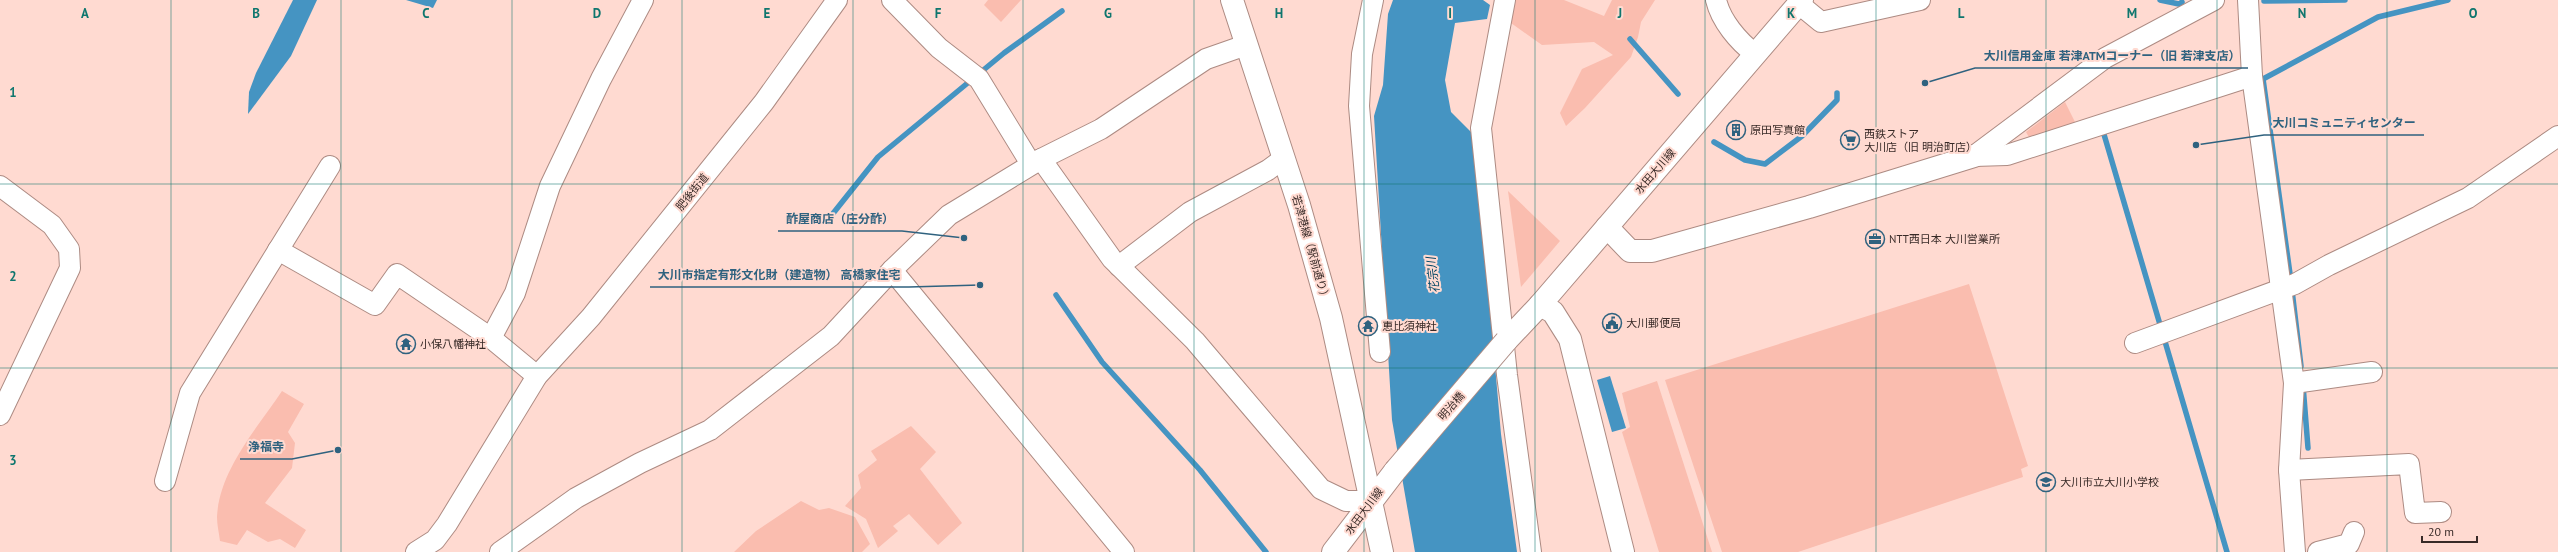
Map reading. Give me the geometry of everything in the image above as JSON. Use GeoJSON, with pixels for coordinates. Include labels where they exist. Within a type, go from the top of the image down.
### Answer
{"type":"FeatureCollection","features":[{"type":"Feature","properties":{"kind":"main road","name":"若津港線（駅前通り）"},"geometry":{"type":"LineString","coordinates":[[1232,0],[1283,159],[1331,318],[1382,552]]}},
{"type":"Feature","properties":{"kind":"main road","name":"水田大川線"},"geometry":{"type":"LineString","coordinates":[[1506,341],[1540,305],[1800,2]]}},
{"type":"Feature","properties":{"kind":"main road"},"geometry":{"type":"LineString","coordinates":[[1607,227],[1630,251],[1652,251],[1809,207],[1974,156]]}},
{"type":"Feature","properties":{"kind":"main road"},"geometry":{"type":"LineString","coordinates":[[1540,305],[1553,312],[1570,339],[1623,552]]}},
{"type":"Feature","properties":{"kind":"main road","name":"明治橋"},"geometry":{"type":"LineString","coordinates":[[1395,471],[1506,341]]}},
{"type":"Feature","properties":{"kind":"main road","name":"水田大川線"},"geometry":{"type":"LineString","coordinates":[[1333,552],[1395,471]]}},
{"type":"Feature","properties":{"kind":"street"},"geometry":{"type":"LineString","coordinates":[[491,338],[515,293],[550,186],[601,79],[643,0]]}},
{"type":"Feature","properties":{"kind":"street","name":"肥後街道"},"geometry":{"type":"LineString","coordinates":[[440,546],[537,376],[591,317],[764,102],[838,0]]}},
{"type":"Feature","properties":{"kind":"street"},"geometry":{"type":"LineString","coordinates":[[892,0],[939,48],[976,77],[1036,162],[1119,266],[1195,341],[1321,488],[1346,501],[1372,501]]}},
{"type":"Feature","properties":{"kind":"street"},"geometry":{"type":"LineString","coordinates":[[1373,0],[1362,54],[1359,106],[1380,352]]}},
{"type":"Feature","properties":{"kind":"street"},"geometry":{"type":"LineString","coordinates":[[1505,0],[1481,128],[1506,374],[1532,552]]}},
{"type":"Feature","properties":{"kind":"street"},"geometry":{"type":"LineString","coordinates":[[1716,0],[1719,14],[1747,48],[1755,54]]}},
{"type":"Feature","properties":{"kind":"street"},"geometry":{"type":"LineString","coordinates":[[1800,2],[1821,22],[1920,0]]}},
{"type":"Feature","properties":{"kind":"street"},"geometry":{"type":"LineString","coordinates":[[1974,156],[2106,58],[2214,0]]}},
{"type":"Feature","properties":{"kind":"street"},"geometry":{"type":"LineString","coordinates":[[2248,0],[2252,76],[2289,286],[2302,383],[2288,470],[2295,552]]}},
{"type":"Feature","properties":{"kind":"street"},"geometry":{"type":"LineString","coordinates":[[500,552],[576,498],[640,464],[710,430],[831,336],[892,270],[949,215],[1036,162],[1101,129],[1206,58],[1246,45]]}},
{"type":"Feature","properties":{"kind":"street"},"geometry":{"type":"LineString","coordinates":[[1974,156],[2007,155],[2252,76]]}},
{"type":"Feature","properties":{"kind":"street"},"geometry":{"type":"LineString","coordinates":[[2136,343],[2289,286],[2468,198],[2558,136]]}},
{"type":"Feature","properties":{"kind":"street"},"geometry":{"type":"LineString","coordinates":[[1119,266],[1190,212],[1268,170],[1283,159]]}},
{"type":"Feature","properties":{"kind":"street"},"geometry":{"type":"LineString","coordinates":[[165,481],[190,393],[330,166]]}},
{"type":"Feature","properties":{"kind":"street"},"geometry":{"type":"LineString","coordinates":[[0,186],[52,225],[69,248],[70,268],[0,415]]}},
{"type":"Feature","properties":{"kind":"street"},"geometry":{"type":"LineString","coordinates":[[278,250],[375,305],[397,274],[491,338],[537,376]]}},
{"type":"Feature","properties":{"kind":"street"},"geometry":{"type":"LineString","coordinates":[[892,270],[1124,552]]}},
{"type":"Feature","properties":{"kind":"street"},"geometry":{"type":"LineString","coordinates":[[2302,383],[2372,372]]}},
{"type":"Feature","properties":{"kind":"street"},"geometry":{"type":"LineString","coordinates":[[2288,470],[2409,464],[2415,513],[2441,512]]}},
{"type":"Feature","properties":{"kind":"street"},"geometry":{"type":"LineString","coordinates":[[2318,552],[2349,544],[2354,532]]}},
{"type":"Feature","properties":{"kind":"street"},"geometry":{"type":"LineString","coordinates":[[416,552],[440,546]]}},
{"type":"Feature","properties":{"kind":"shaded area"},"geometry":{"type":"Polygon","coordinates":[[[988,0],[1021,0],[1001,22],[984,5],[988,0]]]}},
{"type":"Feature","properties":{"kind":"shaded area"},"geometry":{"type":"Polygon","coordinates":[[[1516,0],[1564,0],[1604,16],[1612,0],[1655,0],[1641,22],[1638,37],[1631,57],[1585,108],[1566,126],[1560,113],[1582,69],[1613,55],[1594,42],[1542,45],[1511,23],[1516,0]]]}},
{"type":"Feature","properties":{"kind":"shaded area"},"geometry":{"type":"Polygon","coordinates":[[[2065,102],[2076,124],[2030,139],[2026,132],[2065,102]]]}},
{"type":"Feature","properties":{"kind":"shaded area"},"geometry":{"type":"Polygon","coordinates":[[[1508,191],[1560,241],[1521,287],[1508,191]]]}},
{"type":"Feature","properties":{"kind":"shaded area"},"geometry":{"type":"Polygon","coordinates":[[[1969,284],[2028,466],[2021,469],[2023,477],[1798,552],[1722,552],[1665,380],[1969,284]]]}},
{"type":"Feature","properties":{"kind":"shaded area"},"geometry":{"type":"Polygon","coordinates":[[[1657,381],[1712,552],[1659,552],[1622,432],[1630,427],[1622,393],[1657,381]]]}},
{"type":"Feature","properties":{"kind":"shaded area"},"geometry":{"type":"Polygon","coordinates":[[[282,391],[304,404],[288,432],[295,443],[292,468],[265,503],[306,530],[295,548],[280,539],[268,542],[247,530],[237,545],[220,541],[217,517],[219,500],[232,466],[251,434],[282,391]]]}},
{"type":"Feature","properties":{"kind":"shaded area"},"geometry":{"type":"Polygon","coordinates":[[[911,426],[936,452],[920,469],[962,523],[938,545],[909,514],[893,526],[898,531],[878,548],[866,519],[845,506],[861,488],[858,475],[877,460],[871,451],[911,426]]]}},
{"type":"Feature","properties":{"kind":"shaded area"},"geometry":{"type":"Polygon","coordinates":[[[801,501],[819,510],[829,508],[855,517],[870,544],[862,552],[734,552],[756,531],[801,501]]]}},
{"type":"Feature","properties":{"kind":"water"},"geometry":{"type":"Polygon","coordinates":[[[293,0],[317,0],[291,56],[248,114],[249,92],[256,73],[293,0]]]}},
{"type":"Feature","properties":{"kind":"water"},"geometry":{"type":"Polygon","coordinates":[[[406,0],[437,0],[433,8],[406,0]]]}},
{"type":"Feature","properties":{"kind":"water","name":"花宗川"},"geometry":{"type":"Polygon","coordinates":[[[1393,0],[1483,0],[1490,5],[1487,19],[1455,23],[1445,80],[1451,112],[1475,136],[1501,434],[1517,552],[1415,552],[1392,420],[1374,116],[1383,85],[1388,14],[1393,0]]]}},
{"type":"Feature","properties":{"kind":"water"},"geometry":{"type":"Polygon","coordinates":[[[1610,376],[1626,428],[1612,432],[1597,380],[1610,376]]]}},
{"type":"Feature","properties":{"kind":"waterway"},"geometry":{"type":"LineString","coordinates":[[2160,0],[2179,4],[2182,2]]}},
{"type":"Feature","properties":{"kind":"waterway"},"geometry":{"type":"LineString","coordinates":[[2264,1],[2345,0]]}},
{"type":"Feature","properties":{"kind":"waterway"},"geometry":{"type":"LineString","coordinates":[[2291,281],[2263,79],[2378,17],[2448,0]]}},
{"type":"Feature","properties":{"kind":"waterway"},"geometry":{"type":"LineString","coordinates":[[831,216],[878,157],[1004,53],[1062,11]]}},
{"type":"Feature","properties":{"kind":"waterway"},"geometry":{"type":"LineString","coordinates":[[1630,39],[1678,94]]}},
{"type":"Feature","properties":{"kind":"waterway"},"geometry":{"type":"LineString","coordinates":[[1714,142],[1745,160],[1765,164],[1802,136],[1837,100],[1837,93]]}},
{"type":"Feature","properties":{"kind":"waterway"},"geometry":{"type":"LineString","coordinates":[[2103,131],[2227,552]]}},
{"type":"Feature","properties":{"kind":"waterway"},"geometry":{"type":"LineString","coordinates":[[2292,290],[2301,366]]}},
{"type":"Feature","properties":{"kind":"waterway"},"geometry":{"type":"LineString","coordinates":[[1056,295],[1102,362],[1200,470],[1266,552]]}},
{"type":"Feature","properties":{"kind":"waterway"},"geometry":{"type":"LineString","coordinates":[[2303,385],[2308,448]]}},
{"type":"Feature","properties":{"kind":"place","name":"大川信用金庫 若津ATMコーナー（旧 若津支店）"},"geometry":{"type":"Point","coordinates":[1925,83]}},
{"type":"Feature","properties":{"kind":"place","name":"原田写真館"},"geometry":{"type":"Point","coordinates":[1736,130]}},
{"type":"Feature","properties":{"kind":"place","name":"西鉄ストア 大川店（旧 明治町店）"},"geometry":{"type":"Point","coordinates":[1850,140]}},
{"type":"Feature","properties":{"kind":"place","name":"大川コミュニティセンター"},"geometry":{"type":"Point","coordinates":[2196,145]}},
{"type":"Feature","properties":{"kind":"place","name":"酢屋商店（庄分酢）"},"geometry":{"type":"Point","coordinates":[964,238]}},
{"type":"Feature","properties":{"kind":"place","name":"NTT西日本 大川営業所"},"geometry":{"type":"Point","coordinates":[1875,239]}},
{"type":"Feature","properties":{"kind":"place","name":"大川市指定有形文化財（建造物） 高橋家住宅"},"geometry":{"type":"Point","coordinates":[980,285]}},
{"type":"Feature","properties":{"kind":"place","name":"大川郵便局"},"geometry":{"type":"Point","coordinates":[1612,323]}},
{"type":"Feature","properties":{"kind":"place","name":"恵比須神社"},"geometry":{"type":"Point","coordinates":[1368,326]}},
{"type":"Feature","properties":{"kind":"place","name":"小保八幡神社"},"geometry":{"type":"Point","coordinates":[406,344]}},
{"type":"Feature","properties":{"kind":"place","name":"浄福寺"},"geometry":{"type":"Point","coordinates":[338,450]}},
{"type":"Feature","properties":{"kind":"place","name":"大川市立大川小学校"},"geometry":{"type":"Point","coordinates":[2046,482]}}]}
